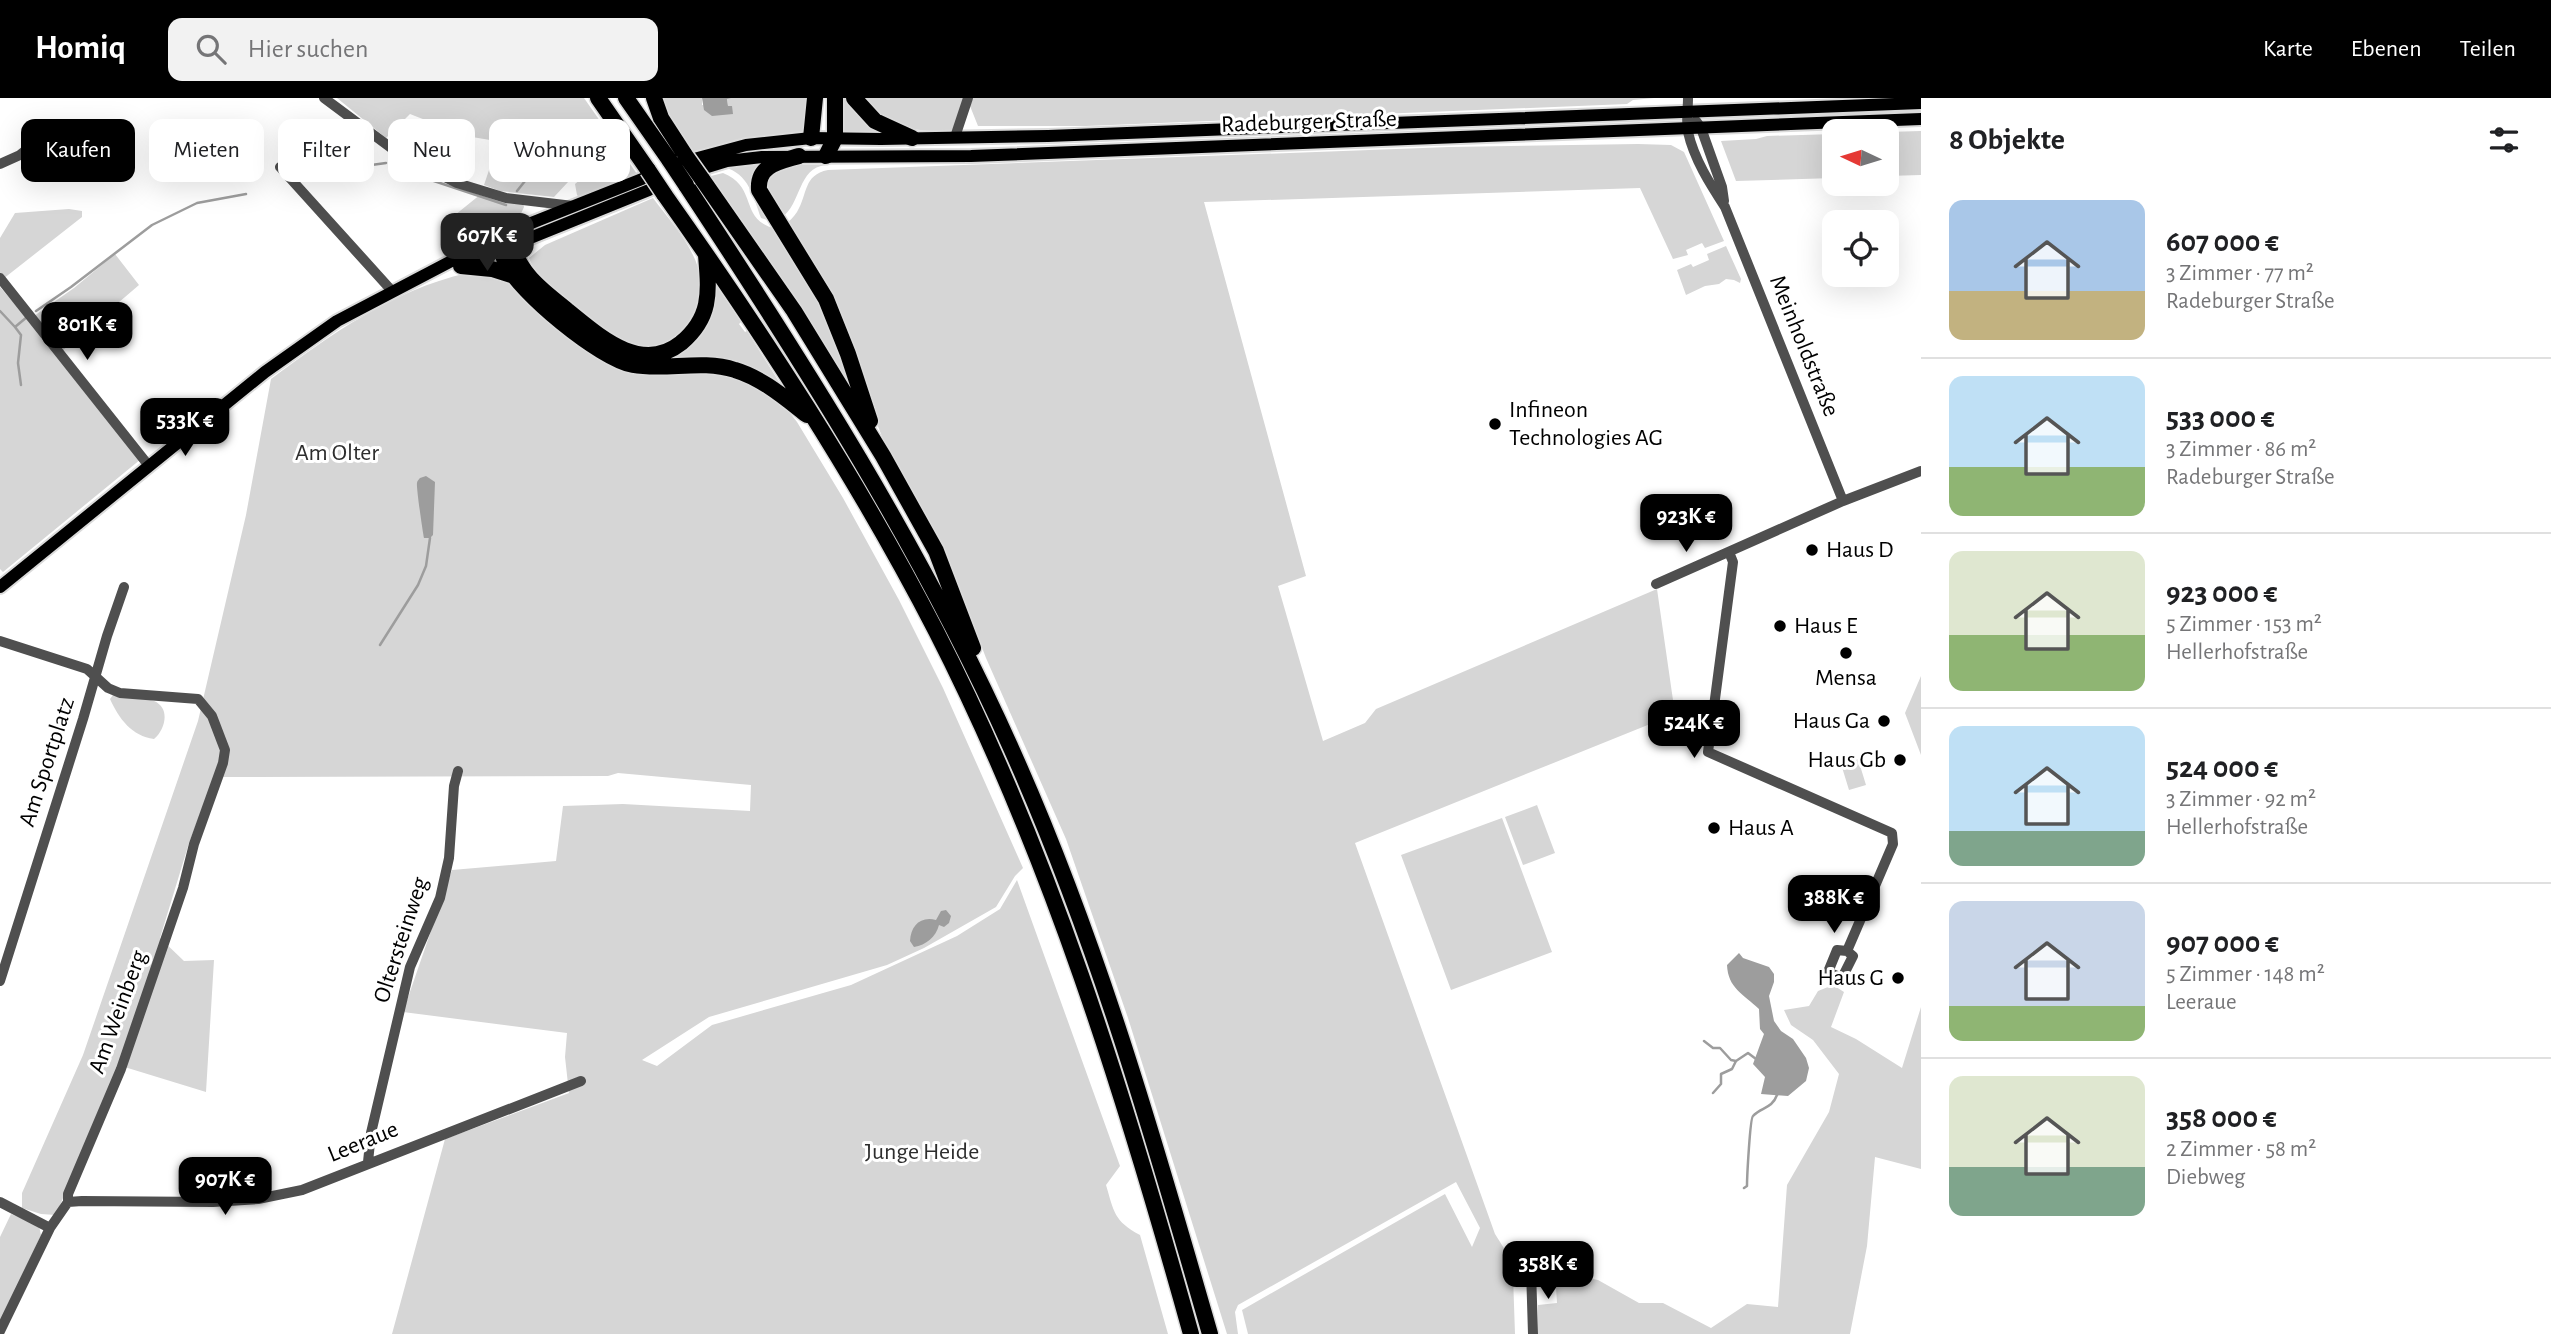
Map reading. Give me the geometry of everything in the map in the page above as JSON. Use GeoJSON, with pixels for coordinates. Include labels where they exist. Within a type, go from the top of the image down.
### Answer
{"type":"FeatureCollection","features":[{"type":"Feature","properties":{"kind":"highway"},"geometry":{"type":"LineString","coordinates":[[598,98],[651,183],[706,253],[816,421],[860,492],[930,620],[1017,805],[1058,911],[1101,1031],[1191,1334]]}},
{"type":"Feature","properties":{"kind":"highway"},"geometry":{"type":"LineString","coordinates":[[626,98],[690,165]]}},
{"type":"Feature","properties":{"kind":"highway"},"geometry":{"type":"LineString","coordinates":[[654,98],[661,118],[690,165],[794,311],[921,523],[944,570],[977,657],[980,681]]}},
{"type":"Feature","properties":{"kind":"highway"},"geometry":{"type":"LineString","coordinates":[[811,138],[815,98]]}},
{"type":"Feature","properties":{"kind":"highway"},"geometry":{"type":"LineString","coordinates":[[826,156],[835,138],[835,98]]}},
{"type":"Feature","properties":{"kind":"highway"},"geometry":{"type":"LineString","coordinates":[[854,98],[875,121],[912,138]]}},
{"type":"Feature","properties":{"kind":"highway"},"geometry":{"type":"LineString","coordinates":[[799,156],[768,166],[759,177],[761,197],[826,299],[883,456]]}},
{"type":"Feature","properties":{"kind":"highway"},"geometry":{"type":"LineString","coordinates":[[690,165],[686,185],[794,349],[918,559],[980,681],[1041,818],[1098,969],[1156,1146],[1210,1334]]}},
{"type":"Feature","properties":{"kind":"highway"},"geometry":{"type":"LineString","coordinates":[[505,244],[528,276],[596,334],[623,351],[646,354],[676,346],[694,332],[704,314],[709,291],[706,253]]}},
{"type":"Feature","properties":{"kind":"highway"},"geometry":{"type":"LineString","coordinates":[[505,244],[506,262],[514,276],[540,302],[606,355],[619,361],[646,366],[714,365],[736,370],[773,389],[816,421]]}},
{"type":"Feature","properties":{"kind":"highway"},"geometry":{"type":"LineString","coordinates":[[461,266],[492,269],[514,276]]}},
{"type":"Feature","properties":{"kind":"main road","name":"Radeburger Straße"},"geometry":{"type":"LineString","coordinates":[[690,165],[746,145],[811,138],[955,138],[1688,105],[1921,103]]}},
{"type":"Feature","properties":{"kind":"main road","name":"Radeburger Straße"},"geometry":{"type":"LineString","coordinates":[[690,165],[799,156],[971,156],[1921,119]]}},
{"type":"Feature","properties":{"kind":"main road"},"geometry":{"type":"LineString","coordinates":[[431,274],[461,266],[574,206],[651,183]]}},
{"type":"Feature","properties":{"kind":"main road"},"geometry":{"type":"LineString","coordinates":[[0,587],[295,349],[356,309],[431,274],[651,183]]}},
{"type":"Feature","properties":{"kind":"street"},"geometry":{"type":"LineString","coordinates":[[324,98],[352,119]]}},
{"type":"Feature","properties":{"kind":"street"},"geometry":{"type":"LineString","coordinates":[[955,138],[968,98]]}},
{"type":"Feature","properties":{"kind":"street","name":"Meinholdstraße"},"geometry":{"type":"LineString","coordinates":[[1688,105],[1701,128],[1722,187],[1725,207]]}},
{"type":"Feature","properties":{"kind":"street","name":"Meinholdstraße"},"geometry":{"type":"LineString","coordinates":[[1688,105],[1687,129],[1706,179],[1725,207],[1843,501]]}},
{"type":"Feature","properties":{"kind":"street"},"geometry":{"type":"LineString","coordinates":[[963,115],[974,137]]}},
{"type":"Feature","properties":{"kind":"street"},"geometry":{"type":"LineString","coordinates":[[374,135],[402,156],[457,183],[498,196],[574,206]]}},
{"type":"Feature","properties":{"kind":"street"},"geometry":{"type":"LineString","coordinates":[[0,164],[21,154]]}},
{"type":"Feature","properties":{"kind":"street"},"geometry":{"type":"LineString","coordinates":[[294,182],[392,291]]}},
{"type":"Feature","properties":{"kind":"street"},"geometry":{"type":"LineString","coordinates":[[0,278],[149,466]]}},
{"type":"Feature","properties":{"kind":"street"},"geometry":{"type":"LineString","coordinates":[[1656,584],[1843,501],[1921,471]]}},
{"type":"Feature","properties":{"kind":"street"},"geometry":{"type":"LineString","coordinates":[[1729,552],[1732,562],[1708,752],[1892,832],[1893,844],[1847,951]]}},
{"type":"Feature","properties":{"kind":"street","name":"Am Sportplatz"},"geometry":{"type":"LineString","coordinates":[[0,981],[124,587]]}},
{"type":"Feature","properties":{"kind":"street","name":"Am Sportplatz"},"geometry":{"type":"LineString","coordinates":[[0,641],[87,669],[108,688],[120,693],[198,699]]}},
{"type":"Feature","properties":{"kind":"street","name":"Am Weinberg"},"geometry":{"type":"LineString","coordinates":[[0,1331],[50,1228],[68,1202],[68,1194],[121,1069],[223,763],[225,750],[212,716],[198,699]]}},
{"type":"Feature","properties":{"kind":"street","name":"Oltersteinweg"},"geometry":{"type":"LineString","coordinates":[[368,1162],[370,1133],[410,967],[440,898],[449,858],[454,786],[458,771]]}},
{"type":"Feature","properties":{"kind":"street","name":"Leeraue"},"geometry":{"type":"LineString","coordinates":[[68,1202],[214,1202],[258,1199],[302,1190],[581,1080]]}},
{"type":"Feature","properties":{"kind":"street"},"geometry":{"type":"LineString","coordinates":[[0,1202],[50,1228]]}},
{"type":"Feature","properties":{"kind":"street"},"geometry":{"type":"LineString","coordinates":[[1531,1269],[1536,1290],[1533,1334]]}},
{"type":"Feature","properties":{"kind":"green space"},"geometry":{"type":"Polygon","coordinates":[[[337,98],[584,98],[599,119],[489,119],[489,140],[475,138],[475,119],[423,119],[410,114],[405,119],[388,119],[386,138],[374,128],[374,119],[363,119],[337,98]]]}},
{"type":"Feature","properties":{"kind":"green space"},"geometry":{"type":"Polygon","coordinates":[[[658,98],[702,98],[702,105],[728,106],[727,98],[811,98],[807,129],[803,132],[745,139],[690,153],[658,98]]]}},
{"type":"Feature","properties":{"kind":"green space"},"geometry":{"type":"Polygon","coordinates":[[[839,98],[848,98],[893,134],[840,134],[839,98]]]}},
{"type":"Feature","properties":{"kind":"green space"},"geometry":{"type":"Polygon","coordinates":[[[857,98],[965,98],[953,130],[947,132],[894,128],[857,98]]]}},
{"type":"Feature","properties":{"kind":"green space"},"geometry":{"type":"Polygon","coordinates":[[[973,98],[1654,98],[1633,100],[1627,104],[1086,126],[978,126],[970,106],[973,98]]]}},
{"type":"Feature","properties":{"kind":"green space"},"geometry":{"type":"Polygon","coordinates":[[[1921,131],[1921,175],[1899,176],[1899,132],[1921,131]]]}},
{"type":"Feature","properties":{"kind":"green space"},"geometry":{"type":"Polygon","coordinates":[[[1822,134],[1822,178],[1736,181],[1721,141],[1822,134]]]}},
{"type":"Feature","properties":{"kind":"green space"},"geometry":{"type":"Polygon","coordinates":[[[1671,145],[1684,152],[1724,241],[1705,248],[1702,243],[1686,250],[1688,255],[1673,259],[1640,188],[1204,202],[1306,576],[1278,586],[1323,741],[1365,723],[1376,709],[1657,589],[1675,714],[1355,843],[1495,1234],[1512,1261],[1524,1266],[1524,1275],[1513,1276],[1515,1334],[1248,1334],[1242,1310],[1445,1194],[1472,1247],[1480,1228],[1456,1182],[1238,1305],[1235,1312],[1238,1334],[1227,1334],[1128,1018],[1066,839],[929,520],[886,447],[869,403],[785,225],[797,212],[810,181],[814,176],[828,170],[1449,147],[1671,145]]]}},
{"type":"Feature","properties":{"kind":"green space"},"geometry":{"type":"Polygon","coordinates":[[[767,162],[762,167],[773,222],[761,218],[745,180],[724,167],[767,162]]]}},
{"type":"Feature","properties":{"kind":"green space"},"geometry":{"type":"Polygon","coordinates":[[[630,164],[637,174],[630,177],[630,164]]]}},
{"type":"Feature","properties":{"kind":"green space"},"geometry":{"type":"Polygon","coordinates":[[[796,165],[826,165],[810,173],[788,212],[781,218],[765,190],[767,182],[774,170],[796,165]]]}},
{"type":"Feature","properties":{"kind":"green space"},"geometry":{"type":"Polygon","coordinates":[[[489,170],[489,182],[568,182],[554,197],[500,191],[484,185],[489,170]]]}},
{"type":"Feature","properties":{"kind":"green space"},"geometry":{"type":"Polygon","coordinates":[[[723,173],[741,187],[757,219],[777,229],[820,297],[856,398],[707,177],[723,173]]]}},
{"type":"Feature","properties":{"kind":"green space"},"geometry":{"type":"Polygon","coordinates":[[[577,182],[618,182],[580,198],[575,184],[577,182]]]}},
{"type":"Feature","properties":{"kind":"green space"},"geometry":{"type":"Polygon","coordinates":[[[481,194],[523,203],[524,207],[519,218],[469,244],[450,219],[481,194]]]}},
{"type":"Feature","properties":{"kind":"green space"},"geometry":{"type":"Polygon","coordinates":[[[653,198],[689,247],[699,269],[701,294],[696,314],[689,325],[667,341],[651,346],[621,340],[606,331],[544,280],[529,258],[545,245],[653,198]]]}},
{"type":"Feature","properties":{"kind":"green space"},"geometry":{"type":"Polygon","coordinates":[[[69,209],[82,211],[82,217],[3,279],[0,276],[0,238],[15,213],[69,209]]]}},
{"type":"Feature","properties":{"kind":"green space"},"geometry":{"type":"Polygon","coordinates":[[[1726,246],[1741,279],[1740,283],[1726,279],[1686,295],[1677,270],[1709,260],[1707,254],[1726,246]]]}},
{"type":"Feature","properties":{"kind":"green space"},"geometry":{"type":"Polygon","coordinates":[[[115,254],[139,285],[62,351],[34,316],[115,254]]]}},
{"type":"Feature","properties":{"kind":"green space"},"geometry":{"type":"Polygon","coordinates":[[[467,273],[507,279],[587,348],[731,373],[783,404],[797,422],[843,498],[899,600],[943,688],[1023,868],[996,907],[924,948],[887,965],[709,1017],[642,1060],[657,1066],[712,1025],[851,985],[957,936],[1000,909],[1017,880],[1120,1166],[1106,1185],[1111,1202],[1120,1220],[1140,1235],[1168,1334],[392,1334],[445,1139],[569,1093],[565,1057],[567,1033],[403,1012],[452,870],[556,861],[563,806],[623,804],[750,811],[751,785],[618,773],[608,776],[214,777],[189,843],[160,938],[184,961],[214,960],[206,1092],[118,1065],[56,1215],[22,1208],[22,1193],[83,1055],[198,721],[246,515],[271,379],[316,346],[388,302],[467,273]]]}},
{"type":"Feature","properties":{"kind":"green space"},"geometry":{"type":"Polygon","coordinates":[[[714,282],[783,388],[766,378],[640,359],[677,351],[714,282]]]}},
{"type":"Feature","properties":{"kind":"green space"},"geometry":{"type":"Polygon","coordinates":[[[0,287],[141,459],[3,572],[0,569],[0,287]]]}},
{"type":"Feature","properties":{"kind":"green space"},"geometry":{"type":"Polygon","coordinates":[[[1921,676],[1921,755],[1905,713],[1921,676]]]}},
{"type":"Feature","properties":{"kind":"green space"},"geometry":{"type":"Polygon","coordinates":[[[113,695],[144,698],[159,704],[163,709],[164,719],[158,735],[154,739],[146,737],[127,725],[110,699],[113,695]]]}},
{"type":"Feature","properties":{"kind":"green space"},"geometry":{"type":"Polygon","coordinates":[[[1858,759],[1866,785],[1849,790],[1841,764],[1858,759]]]}},
{"type":"Feature","properties":{"kind":"green space"},"geometry":{"type":"Polygon","coordinates":[[[1537,805],[1555,853],[1523,865],[1505,817],[1537,805]]]}},
{"type":"Feature","properties":{"kind":"green space"},"geometry":{"type":"Polygon","coordinates":[[[1502,818],[1552,952],[1451,990],[1401,855],[1502,818]]]}},
{"type":"Feature","properties":{"kind":"green space"},"geometry":{"type":"Polygon","coordinates":[[[1833,985],[1844,992],[1831,1027],[1856,1039],[1902,1068],[1921,1007],[1921,1169],[1875,1157],[1867,1246],[1850,1334],[1538,1334],[1538,1305],[1557,1303],[1555,1271],[1598,1280],[1639,1303],[1663,1303],[1711,1328],[1747,1304],[1778,1307],[1787,1185],[1829,1112],[1839,1074],[1813,1040],[1791,1025],[1784,1010],[1809,1006],[1818,991],[1833,985]]]}},
{"type":"Feature","properties":{"kind":"green space"},"geometry":{"type":"Polygon","coordinates":[[[11,1214],[39,1226],[41,1235],[0,1324],[0,1237],[11,1214]]]}},
{"type":"Feature","properties":{"kind":"shaded area"},"geometry":{"type":"Polygon","coordinates":[[[702,98],[731,98],[727,99],[733,114],[712,116],[704,110],[702,98]]]}},
{"type":"Feature","properties":{"kind":"shaded area"},"geometry":{"type":"Polygon","coordinates":[[[426,476],[435,482],[433,535],[430,538],[424,538],[417,486],[419,479],[426,476]]]}},
{"type":"Feature","properties":{"kind":"shaded area"},"geometry":{"type":"Polygon","coordinates":[[[946,910],[951,916],[949,923],[944,927],[939,925],[930,940],[914,947],[910,941],[917,923],[925,919],[936,920],[941,911],[946,910]]]}},
{"type":"Feature","properties":{"kind":"shaded area"},"geometry":{"type":"Polygon","coordinates":[[[1739,953],[1743,958],[1769,967],[1774,974],[1769,996],[1774,1021],[1781,1031],[1793,1039],[1806,1058],[1809,1068],[1806,1081],[1788,1096],[1761,1094],[1765,1077],[1753,1064],[1764,1034],[1760,1029],[1759,1009],[1737,990],[1728,973],[1727,965],[1739,953]]]}},
{"type":"Feature","properties":{"kind":"waterway"},"geometry":{"type":"LineString","coordinates":[[374,165],[386,163]]}},
{"type":"Feature","properties":{"kind":"waterway"},"geometry":{"type":"LineString","coordinates":[[437,182],[506,205]]}},
{"type":"Feature","properties":{"kind":"waterway"},"geometry":{"type":"LineString","coordinates":[[517,191],[524,182]]}},
{"type":"Feature","properties":{"kind":"waterway"},"geometry":{"type":"LineString","coordinates":[[36,311],[152,225],[197,203],[246,194]]}},
{"type":"Feature","properties":{"kind":"waterway"},"geometry":{"type":"LineString","coordinates":[[0,311],[15,327],[27,317]]}},
{"type":"Feature","properties":{"kind":"waterway"},"geometry":{"type":"LineString","coordinates":[[15,327],[21,335],[18,363],[21,385]]}},
{"type":"Feature","properties":{"kind":"waterway"},"geometry":{"type":"LineString","coordinates":[[380,645],[418,585],[426,566],[430,538]]}},
{"type":"Feature","properties":{"kind":"waterway"},"geometry":{"type":"LineString","coordinates":[[1704,1041],[1713,1048],[1720,1048],[1731,1060],[1736,1061],[1748,1053],[1756,1059]]}},
{"type":"Feature","properties":{"kind":"waterway"},"geometry":{"type":"LineString","coordinates":[[1713,1093],[1721,1084],[1721,1074],[1732,1069],[1736,1061]]}},
{"type":"Feature","properties":{"kind":"waterway"},"geometry":{"type":"LineString","coordinates":[[1744,1188],[1747,1186],[1753,1116],[1772,1103],[1777,1095]]}},
{"type":"Feature","properties":{"kind":"place","name":"Infineon Technologies AG"},"geometry":{"type":"Point","coordinates":[1495,424]}},
{"type":"Feature","properties":{"kind":"place","name":"Haus D"},"geometry":{"type":"Point","coordinates":[1812,550]}},
{"type":"Feature","properties":{"kind":"place","name":"Haus E"},"geometry":{"type":"Point","coordinates":[1780,626]}},
{"type":"Feature","properties":{"kind":"place","name":"Mensa"},"geometry":{"type":"Point","coordinates":[1846,653]}},
{"type":"Feature","properties":{"kind":"place","name":"Haus Ga"},"geometry":{"type":"Point","coordinates":[1884,721]}},
{"type":"Feature","properties":{"kind":"place","name":"Haus Gb"},"geometry":{"type":"Point","coordinates":[1900,760]}},
{"type":"Feature","properties":{"kind":"place","name":"Haus A"},"geometry":{"type":"Point","coordinates":[1714,828]}},
{"type":"Feature","properties":{"kind":"place","name":"Haus G"},"geometry":{"type":"Point","coordinates":[1898,978]}},
{"type":"Feature","properties":{"kind":"park label","name":"Am Olter"},"geometry":{"type":"Point","coordinates":[337,453]}},
{"type":"Feature","properties":{"kind":"park label","name":"Junge Heide"},"geometry":{"type":"Point","coordinates":[922,1152]}}]}
